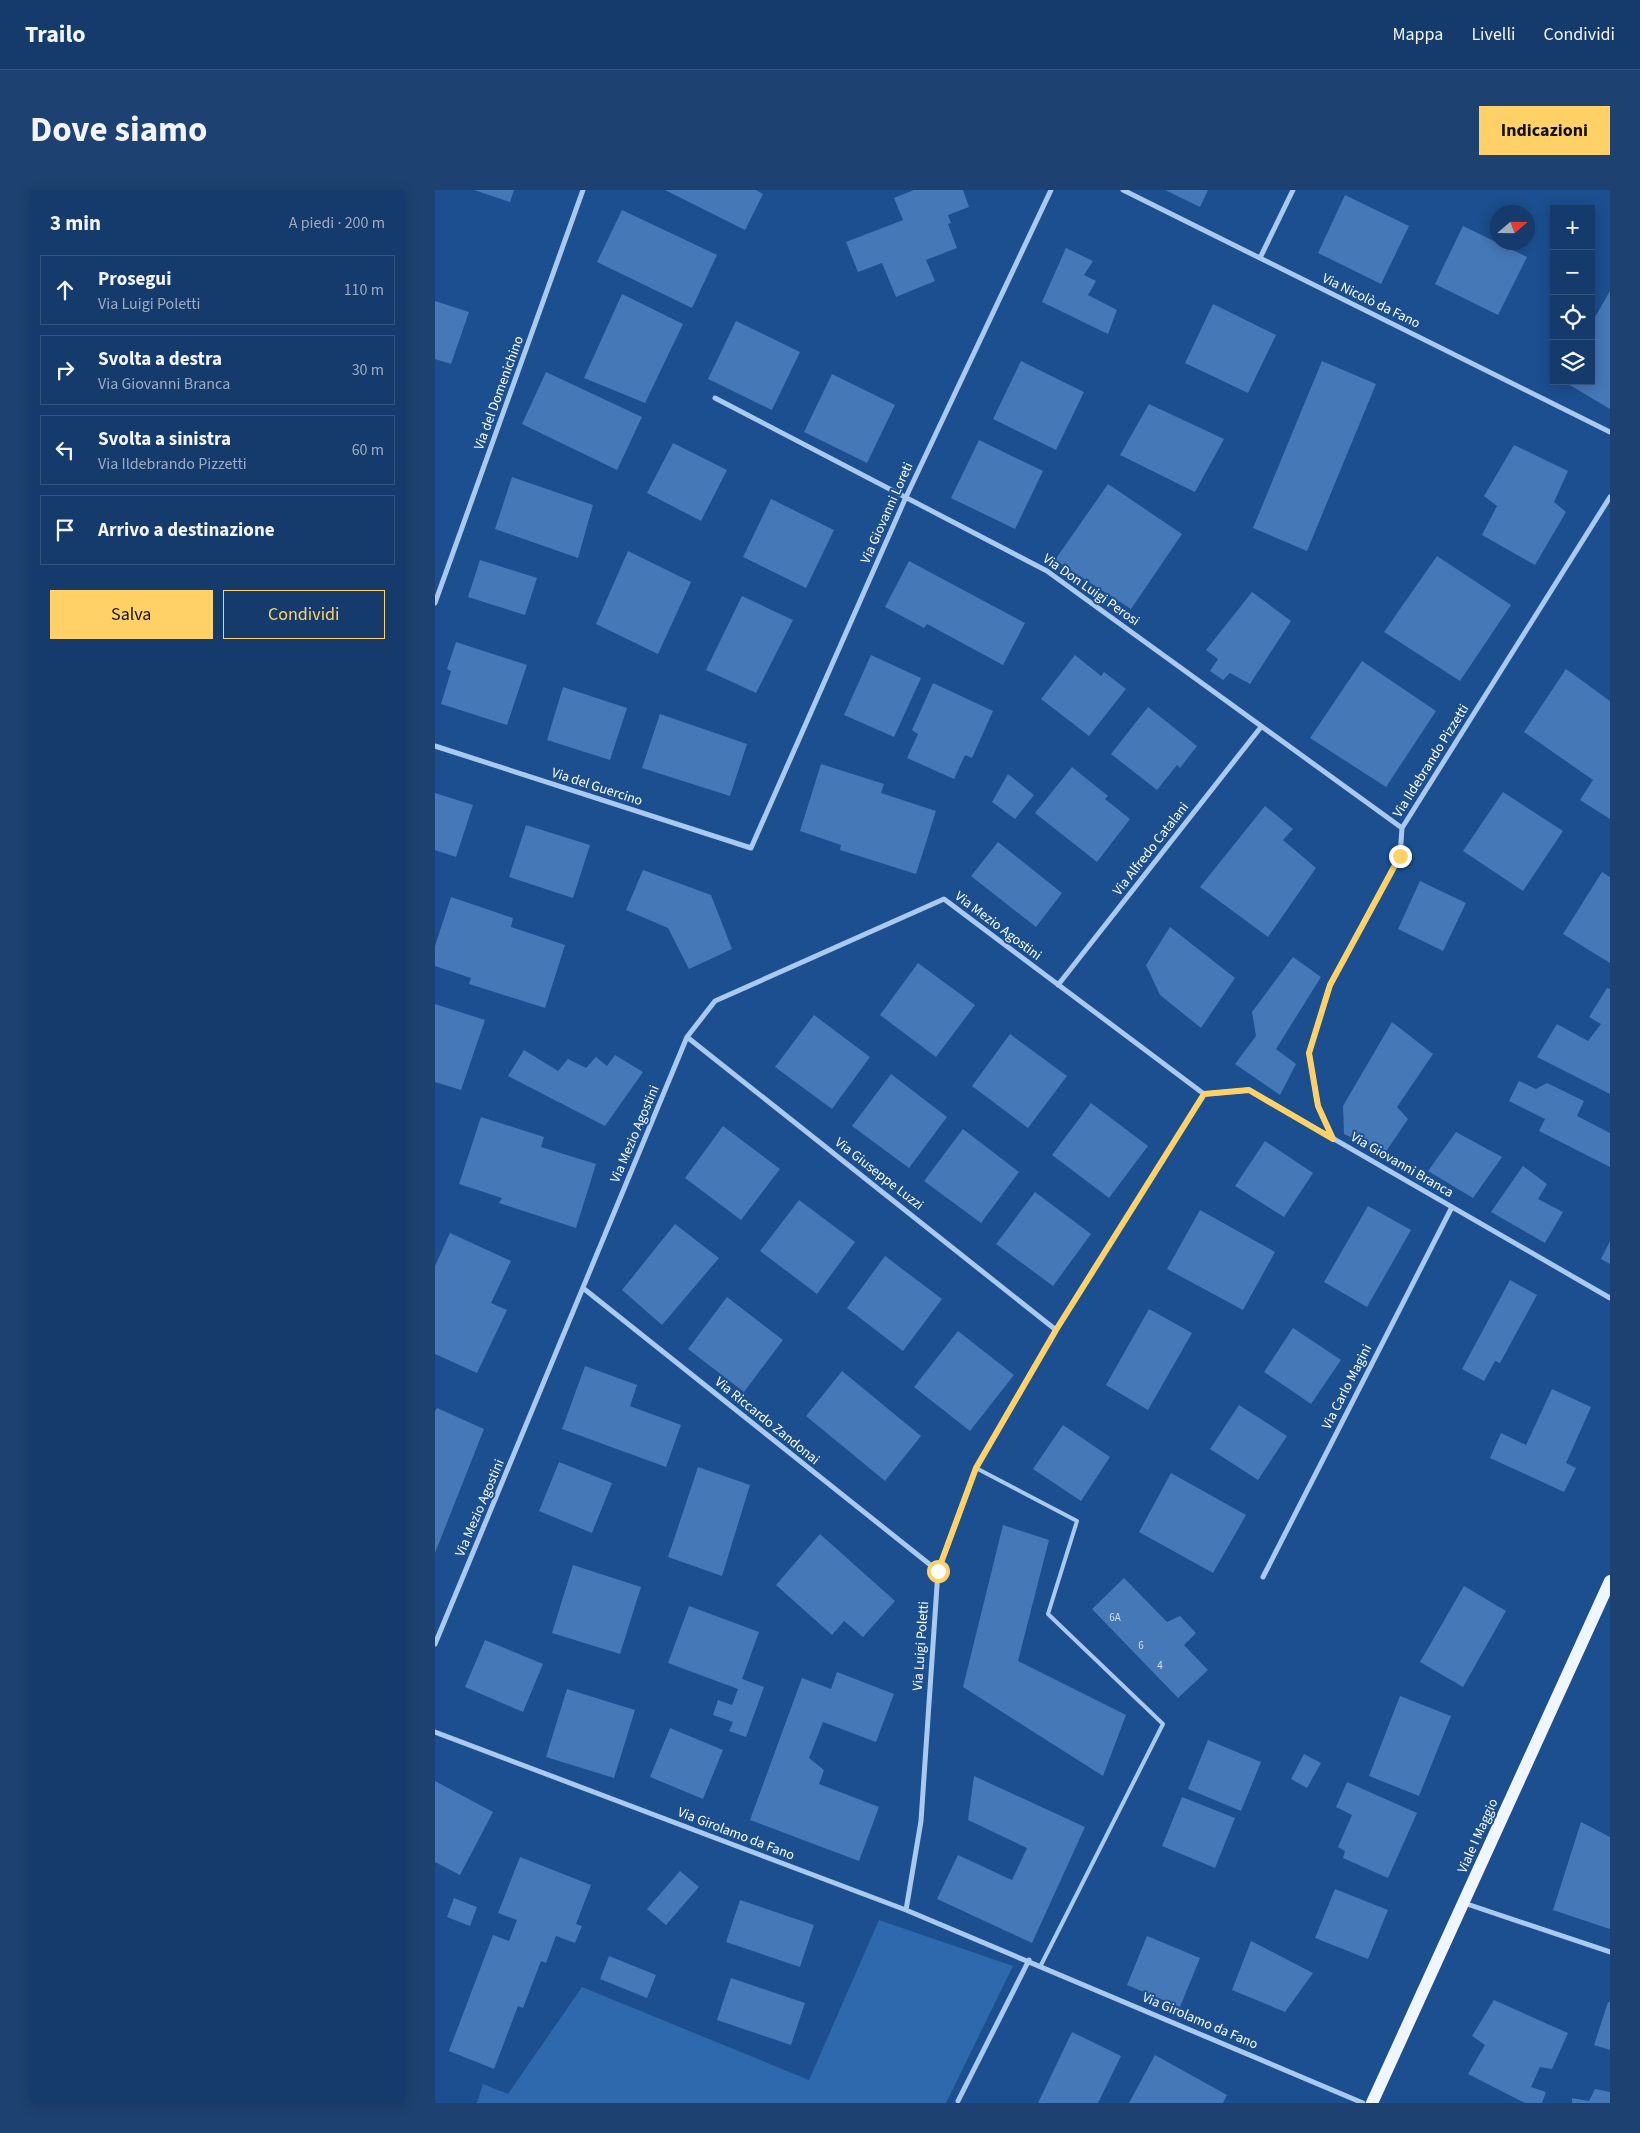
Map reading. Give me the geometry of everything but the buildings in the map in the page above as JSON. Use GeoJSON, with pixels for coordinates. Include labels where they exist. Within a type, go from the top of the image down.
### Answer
{"type":"FeatureCollection","features":[{"type":"Feature","properties":{"kind":"main road","name":"Viale I Maggio"},"geometry":{"type":"LineString","coordinates":[[1372,2103],[1610,1581]]}},
{"type":"Feature","properties":{"kind":"street","name":"Via del Domenichino"},"geometry":{"type":"LineString","coordinates":[[435,603],[583,190]]}},
{"type":"Feature","properties":{"kind":"street","name":"Via Giovanni Loreti"},"geometry":{"type":"LineString","coordinates":[[751,848],[906,497],[1051,190]]}},
{"type":"Feature","properties":{"kind":"street","name":"Via Nicolò da Fano"},"geometry":{"type":"LineString","coordinates":[[1123,190],[1610,432]]}},
{"type":"Feature","properties":{"kind":"street"},"geometry":{"type":"LineString","coordinates":[[1260,258],[1293,190]]}},
{"type":"Feature","properties":{"kind":"street","name":"Via Don Luigi Perosi"},"geometry":{"type":"LineString","coordinates":[[715,398],[1047,571],[1402,828]]}},
{"type":"Feature","properties":{"kind":"street","name":"Via Ildebrando Pizzetti"},"geometry":{"type":"LineString","coordinates":[[1333,1139],[1318,1106],[1309,1053],[1330,985],[1400,856],[1402,828],[1610,497]]}},
{"type":"Feature","properties":{"kind":"street","name":"Via Alfredo Catalani"},"geometry":{"type":"LineString","coordinates":[[1058,985],[1261,727]]}},
{"type":"Feature","properties":{"kind":"street","name":"Via del Guercino"},"geometry":{"type":"LineString","coordinates":[[435,746],[751,848]]}},
{"type":"Feature","properties":{"kind":"street","name":"Via Mezio Agostini"},"geometry":{"type":"LineString","coordinates":[[435,1644],[687,1037],[715,1001],[944,899],[1058,985]]}},
{"type":"Feature","properties":{"kind":"street"},"geometry":{"type":"LineString","coordinates":[[1058,985],[1204,1094]]}},
{"type":"Feature","properties":{"kind":"street","name":"Via Giuseppe Luzzi"},"geometry":{"type":"LineString","coordinates":[[687,1037],[1056,1330]]}},
{"type":"Feature","properties":{"kind":"street","name":"Via Giovanni Branca"},"geometry":{"type":"LineString","coordinates":[[1204,1094],[1249,1090],[1610,1298]]}},
{"type":"Feature","properties":{"kind":"street","name":"Via Luigi Poletti"},"geometry":{"type":"LineString","coordinates":[[906,1910],[921,1820],[938,1571],[976,1468],[1056,1330],[1204,1094]]}},
{"type":"Feature","properties":{"kind":"street","name":"Via Carlo Magini"},"geometry":{"type":"LineString","coordinates":[[1263,1577],[1452,1207]]}},
{"type":"Feature","properties":{"kind":"street","name":"Via Riccardo Zandonai"},"geometry":{"type":"LineString","coordinates":[[583,1288],[938,1571]]}},
{"type":"Feature","properties":{"kind":"street","name":"Via Girolamo da Fano"},"geometry":{"type":"LineString","coordinates":[[435,1732],[906,1910],[1041,1965],[1363,2103]]}},
{"type":"Feature","properties":{"kind":"street"},"geometry":{"type":"LineString","coordinates":[[1464,1903],[1610,1952]]}},
{"type":"Feature","properties":{"kind":"street"},"geometry":{"type":"LineString","coordinates":[[958,2100],[1029,1960]]}},
{"type":"Feature","properties":{"kind":"lane"},"geometry":{"type":"LineString","coordinates":[[976,1468],[1077,1521],[1048,1614],[1163,1724],[1041,1965]]}},
{"type":"Feature","properties":{"kind":"shaded area"},"geometry":{"type":"Polygon","coordinates":[[[879,1920],[1013,1966],[946,2103],[477,2103],[483,2084],[508,2094],[582,1987],[809,2080],[879,1920]]]}},
{"type":"Feature","properties":{"kind":"route"},"geometry":{"type":"LineString","coordinates":[[938,1571],[976,1468],[1056,1330],[1204,1094],[1249,1090],[1333,1139],[1318,1106],[1309,1053],[1330,985],[1400,856]]}}]}
